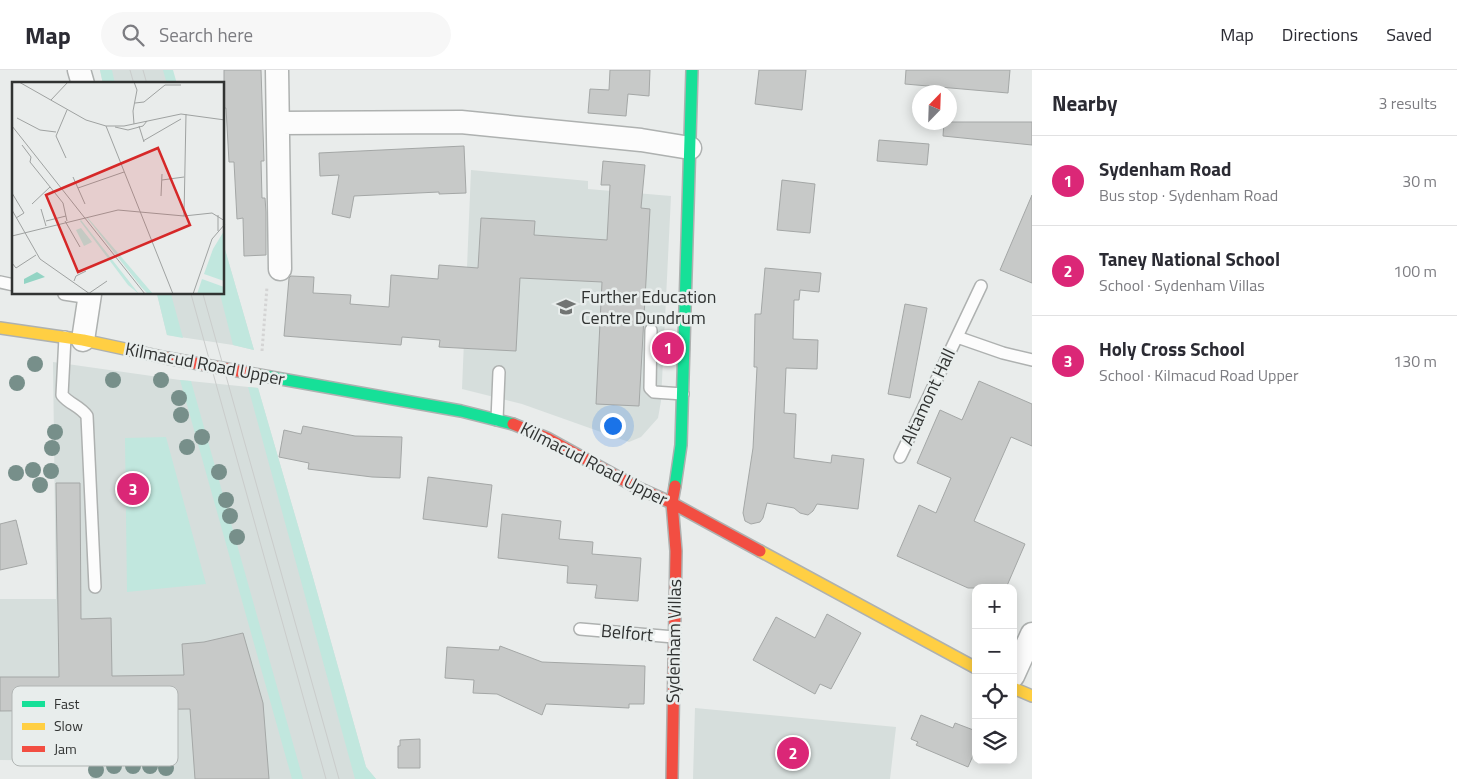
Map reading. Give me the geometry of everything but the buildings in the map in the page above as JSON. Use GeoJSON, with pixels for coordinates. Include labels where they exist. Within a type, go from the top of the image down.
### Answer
{"type":"FeatureCollection","features":[{"type":"Feature","properties":{"kind":"street"},"geometry":{"type":"LineString","coordinates":[[277,70],[280,269]]}},
{"type":"Feature","properties":{"kind":"street","name":"Sydenham Villas"},"geometry":{"type":"LineString","coordinates":[[672,779],[676,551],[672,503],[679,462],[683,394],[692,70]]}},
{"type":"Feature","properties":{"kind":"street"},"geometry":{"type":"LineString","coordinates":[[279,123],[461,122],[631,139],[690,148]]}},
{"type":"Feature","properties":{"kind":"street"},"geometry":{"type":"LineString","coordinates":[[74,338],[90,296]]}},
{"type":"Feature","properties":{"kind":"street","name":"Kilmacud Road Upper"},"geometry":{"type":"LineString","coordinates":[[0,328],[74,338],[167,358],[461,411],[514,424],[547,438],[636,487],[672,503],[972,666]]}},
{"type":"Feature","properties":{"kind":"street"},"geometry":{"type":"LineString","coordinates":[[1014,674],[1032,634]]}},
{"type":"Feature","properties":{"kind":"street"},"geometry":{"type":"LineString","coordinates":[[1017,690],[1032,696]]}},
{"type":"Feature","properties":{"kind":"lane","name":"Altamont Hall"},"geometry":{"type":"LineString","coordinates":[[900,457],[981,286]]}},
{"type":"Feature","properties":{"kind":"lane"},"geometry":{"type":"LineString","coordinates":[[77,295],[90,296]]}},
{"type":"Feature","properties":{"kind":"lane"},"geometry":{"type":"LineString","coordinates":[[651,330],[650,388],[654,392],[683,394]]}},
{"type":"Feature","properties":{"kind":"lane","name":"Altamont Hall"},"geometry":{"type":"LineString","coordinates":[[957,337],[1003,353],[1032,360]]}},
{"type":"Feature","properties":{"kind":"lane"},"geometry":{"type":"LineString","coordinates":[[74,338],[62,395],[66,400],[83,410],[87,416],[95,587]]}},
{"type":"Feature","properties":{"kind":"lane"},"geometry":{"type":"LineString","coordinates":[[497,420],[499,372]]}},
{"type":"Feature","properties":{"kind":"lane","name":"Belfort"},"geometry":{"type":"LineString","coordinates":[[580,629],[674,637]]}},
{"type":"Feature","properties":{"kind":"path"},"geometry":{"type":"LineString","coordinates":[[259,374],[267,282],[280,269]]}},
{"type":"Feature","properties":{"kind":"shaded area"},"geometry":{"type":"Polygon","coordinates":[[[100,70],[172,70],[175,82],[103,82],[100,70]]]}},
{"type":"Feature","properties":{"kind":"shaded area","name":"Further Education Centre Dundrum"},"geometry":{"type":"Polygon","coordinates":[[[471,170],[588,181],[588,189],[671,196],[661,401],[658,418],[641,437],[629,442],[522,404],[462,389],[471,170]]]}},
{"type":"Feature","properties":{"kind":"shaded area"},"geometry":{"type":"Polygon","coordinates":[[[225,249],[254,350],[167,335],[157,295],[225,295],[225,249]]]}},
{"type":"Feature","properties":{"kind":"shaded area"},"geometry":{"type":"Polygon","coordinates":[[[53,362],[180,380],[258,388],[366,767],[376,779],[91,779],[90,766],[178,766],[178,686],[12,686],[12,760],[0,760],[0,599],[56,599],[53,362]]]}},
{"type":"Feature","properties":{"kind":"shaded area"},"geometry":{"type":"Polygon","coordinates":[[[695,708],[896,727],[890,779],[693,779],[695,708]]]}},
{"type":"Feature","properties":{"kind":"green space"},"geometry":{"type":"Polygon","coordinates":[[[100,70],[112,70],[115,82],[103,82],[100,70]]]}},
{"type":"Feature","properties":{"kind":"green space"},"geometry":{"type":"Polygon","coordinates":[[[163,70],[173,70],[176,82],[166,82],[163,70]]]}},
{"type":"Feature","properties":{"kind":"green space"},"geometry":{"type":"Polygon","coordinates":[[[225,249],[254,350],[233,345],[220,295],[225,295],[225,249]]]}},
{"type":"Feature","properties":{"kind":"green space"},"geometry":{"type":"Polygon","coordinates":[[[157,295],[171,295],[183,338],[167,335],[157,295]]]}},
{"type":"Feature","properties":{"kind":"green space"},"geometry":{"type":"Polygon","coordinates":[[[180,380],[191,381],[303,779],[292,779],[180,380]]]}},
{"type":"Feature","properties":{"kind":"green space"},"geometry":{"type":"Polygon","coordinates":[[[248,387],[258,388],[366,767],[376,779],[355,779],[248,387]]]}},
{"type":"Feature","properties":{"kind":"green space"},"geometry":{"type":"Polygon","coordinates":[[[166,437],[206,584],[127,592],[125,438],[166,437]]]}},
{"type":"Feature","properties":{"kind":"tram line"},"geometry":{"type":"LineString","coordinates":[[130,70],[133,82]]}},
{"type":"Feature","properties":{"kind":"tram line"},"geometry":{"type":"LineString","coordinates":[[143,70],[146,82]]}},
{"type":"Feature","properties":{"kind":"tram line"},"geometry":{"type":"LineString","coordinates":[[191,295],[326,779]]}},
{"type":"Feature","properties":{"kind":"tram line"},"geometry":{"type":"LineString","coordinates":[[203,295],[339,779]]}},
{"type":"Feature","properties":{"kind":"traffic: fast"},"geometry":{"type":"LineString","coordinates":[[675,486],[681,445],[692,70]]}},
{"type":"Feature","properties":{"kind":"traffic: fast"},"geometry":{"type":"LineString","coordinates":[[259,375],[461,411],[513,424]]}},
{"type":"Feature","properties":{"kind":"traffic: slow"},"geometry":{"type":"LineString","coordinates":[[0,328],[83,340],[167,358]]}},
{"type":"Feature","properties":{"kind":"traffic: slow"},"geometry":{"type":"LineString","coordinates":[[760,551],[972,666]]}},
{"type":"Feature","properties":{"kind":"traffic: slow"},"geometry":{"type":"LineString","coordinates":[[1017,690],[1032,696]]}},
{"type":"Feature","properties":{"kind":"traffic: jam"},"geometry":{"type":"LineString","coordinates":[[167,358],[259,375]]}},
{"type":"Feature","properties":{"kind":"traffic: jam"},"geometry":{"type":"LineString","coordinates":[[513,424],[547,438],[636,487],[672,503],[760,551]]}},
{"type":"Feature","properties":{"kind":"traffic: jam"},"geometry":{"type":"LineString","coordinates":[[672,779],[676,551],[672,503],[675,486]]}},
{"type":"Feature","properties":{"kind":"place","name":"Further Education Centre Dundrum"},"geometry":{"type":"Point","coordinates":[566,307]}},
{"type":"Feature","properties":{"kind":"place","name":"Sydenham Road"},"geometry":{"type":"Point","coordinates":[668,348]}},
{"type":"Feature","properties":{"kind":"place","name":"Holy Cross School"},"geometry":{"type":"Point","coordinates":[133,489]}},
{"type":"Feature","properties":{"kind":"place","name":"Taney National School"},"geometry":{"type":"Point","coordinates":[793,753]}}]}
